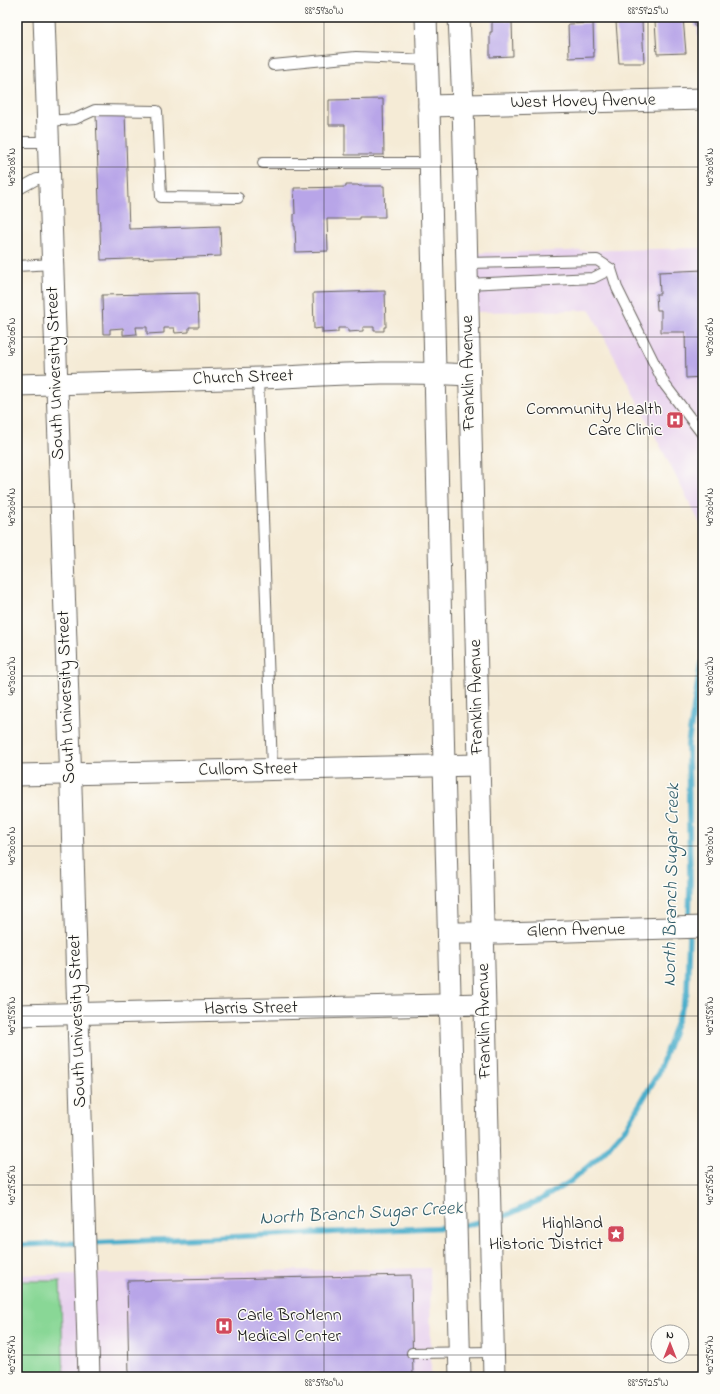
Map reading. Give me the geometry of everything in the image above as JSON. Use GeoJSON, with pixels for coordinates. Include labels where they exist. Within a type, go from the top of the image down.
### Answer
{"type":"FeatureCollection","features":[{"type":"Feature","properties":{"kind":"street","name":"South University Street"},"geometry":{"type":"LineString","coordinates":[[44,17],[89,1377]]}},
{"type":"Feature","properties":{"kind":"street","name":"Franklin Avenue"},"geometry":{"type":"LineString","coordinates":[[426,17],[460,1377]]}},
{"type":"Feature","properties":{"kind":"street","name":"Franklin Avenue"},"geometry":{"type":"LineString","coordinates":[[460,17],[494,1377]]}},
{"type":"Feature","properties":{"kind":"street","name":"West Hovey Avenue"},"geometry":{"type":"LineString","coordinates":[[429,106],[703,99]]}},
{"type":"Feature","properties":{"kind":"street","name":"Church Street"},"geometry":{"type":"LineString","coordinates":[[17,384],[258,378],[376,373],[435,372],[469,375]]}},
{"type":"Feature","properties":{"kind":"street","name":"Cullom Street"},"geometry":{"type":"LineString","coordinates":[[17,775],[478,764]]}},
{"type":"Feature","properties":{"kind":"street","name":"Glenn Avenue"},"geometry":{"type":"LineString","coordinates":[[449,933],[701,928]]}},
{"type":"Feature","properties":{"kind":"street","name":"Harris Street"},"geometry":{"type":"LineString","coordinates":[[17,1015],[484,1004]]}},
{"type":"Feature","properties":{"kind":"lane"},"geometry":{"type":"LineString","coordinates":[[273,65],[356,57],[427,60]]}},
{"type":"Feature","properties":{"kind":"lane"},"geometry":{"type":"LineString","coordinates":[[48,121],[75,119],[95,110],[157,111],[161,197],[238,198]]}},
{"type":"Feature","properties":{"kind":"lane"},"geometry":{"type":"LineString","coordinates":[[17,142],[49,142]]}},
{"type":"Feature","properties":{"kind":"lane"},"geometry":{"type":"LineString","coordinates":[[263,163],[430,163]]}},
{"type":"Feature","properties":{"kind":"lane"},"geometry":{"type":"LineString","coordinates":[[17,190],[37,179],[50,179]]}},
{"type":"Feature","properties":{"kind":"lane"},"geometry":{"type":"LineString","coordinates":[[466,263],[597,260],[611,269],[617,288],[665,385],[703,435]]}},
{"type":"Feature","properties":{"kind":"lane"},"geometry":{"type":"LineString","coordinates":[[17,266],[53,264]]}},
{"type":"Feature","properties":{"kind":"lane"},"geometry":{"type":"LineString","coordinates":[[467,284],[593,278],[611,269]]}},
{"type":"Feature","properties":{"kind":"lane"},"geometry":{"type":"LineString","coordinates":[[258,378],[272,769]]}},
{"type":"Feature","properties":{"kind":"lane"},"geometry":{"type":"LineString","coordinates":[[412,1353],[494,1352]]}},
{"type":"Feature","properties":{"kind":"shaded area","name":"Community Health Care Clinic"},"geometry":{"type":"Polygon","coordinates":[[[703,248],[703,529],[590,310],[476,312],[474,253],[703,248]]]}},
{"type":"Feature","properties":{"kind":"shaded area","name":"Carle BroMenn Medical Center"},"geometry":{"type":"Polygon","coordinates":[[[430,1268],[431,1377],[17,1377],[17,1275],[430,1268]]]}},
{"type":"Feature","properties":{"kind":"green space"},"geometry":{"type":"Polygon","coordinates":[[[17,1281],[60,1281],[64,1377],[17,1377],[17,1281]]]}},
{"type":"Feature","properties":{"kind":"building"},"geometry":{"type":"Polygon","coordinates":[[[622,17],[635,17],[635,21],[642,21],[644,63],[619,63],[616,22],[622,22],[622,17]]]}},
{"type":"Feature","properties":{"kind":"building"},"geometry":{"type":"Polygon","coordinates":[[[672,17],[683,17],[686,53],[657,54],[655,21],[673,21],[672,17]]]}},
{"type":"Feature","properties":{"kind":"building"},"geometry":{"type":"Polygon","coordinates":[[[695,17],[703,17],[703,60],[701,53],[699,53],[698,27],[695,27],[695,17]]]}},
{"type":"Feature","properties":{"kind":"building"},"geometry":{"type":"Polygon","coordinates":[[[492,21],[512,21],[513,56],[490,57],[490,32],[492,32],[492,21]]]}},
{"type":"Feature","properties":{"kind":"building"},"geometry":{"type":"Polygon","coordinates":[[[593,23],[594,57],[569,58],[568,24],[593,23]]]}},
{"type":"Feature","properties":{"kind":"building"},"geometry":{"type":"Polygon","coordinates":[[[383,99],[384,155],[345,155],[345,125],[329,125],[329,100],[383,99]]]}},
{"type":"Feature","properties":{"kind":"building"},"geometry":{"type":"Polygon","coordinates":[[[125,113],[129,229],[220,226],[221,256],[101,260],[96,114],[125,113]]]}},
{"type":"Feature","properties":{"kind":"building"},"geometry":{"type":"Polygon","coordinates":[[[346,185],[384,186],[385,217],[327,219],[328,251],[296,252],[294,188],[346,187],[346,185]]]}},
{"type":"Feature","properties":{"kind":"building"},"geometry":{"type":"Polygon","coordinates":[[[703,270],[703,377],[686,378],[685,332],[661,332],[661,310],[657,310],[656,294],[660,294],[659,272],[703,270]]]}},
{"type":"Feature","properties":{"kind":"building"},"geometry":{"type":"Polygon","coordinates":[[[385,291],[386,327],[384,327],[384,331],[374,331],[374,327],[363,327],[363,331],[348,332],[348,328],[338,328],[338,332],[322,333],[322,328],[314,329],[313,293],[385,291]]]}},
{"type":"Feature","properties":{"kind":"building"},"geometry":{"type":"Polygon","coordinates":[[[198,293],[199,327],[189,327],[189,332],[175,333],[174,328],[164,328],[164,333],[147,334],[147,327],[136,327],[137,334],[123,335],[123,328],[110,329],[110,334],[103,334],[102,295],[198,293]]]}},
{"type":"Feature","properties":{"kind":"building","name":"Carle BroMenn Medical Center"},"geometry":{"type":"Polygon","coordinates":[[[411,1275],[413,1377],[129,1377],[127,1281],[411,1275]]]}},
{"type":"Feature","properties":{"kind":"waterway","name":"North Branch Sugar Creek"},"geometry":{"type":"LineString","coordinates":[[689,923],[690,882],[688,744],[701,663],[703,661]]}},
{"type":"Feature","properties":{"kind":"waterway","name":"North Branch Sugar Creek"},"geometry":{"type":"LineString","coordinates":[[494,1219],[503,1217],[540,1200],[571,1181],[601,1155],[627,1126],[659,1072],[687,993],[689,931]]}},
{"type":"Feature","properties":{"kind":"waterway","name":"North Branch Sugar Creek"},"geometry":{"type":"LineString","coordinates":[[460,1226],[485,1221]]}},
{"type":"Feature","properties":{"kind":"waterway","name":"North Branch Sugar Creek"},"geometry":{"type":"LineString","coordinates":[[89,1243],[452,1227]]}},
{"type":"Feature","properties":{"kind":"waterway","name":"North Branch Sugar Creek"},"geometry":{"type":"LineString","coordinates":[[17,1245],[80,1243]]}},
{"type":"Feature","properties":{"kind":"place","name":"Community Health Care Clinic"},"geometry":{"type":"Point","coordinates":[675,420]}},
{"type":"Feature","properties":{"kind":"place","name":"Highland Historic District"},"geometry":{"type":"Point","coordinates":[616,1234]}},
{"type":"Feature","properties":{"kind":"place","name":"Carle BroMenn Medical Center"},"geometry":{"type":"Point","coordinates":[224,1326]}}]}
